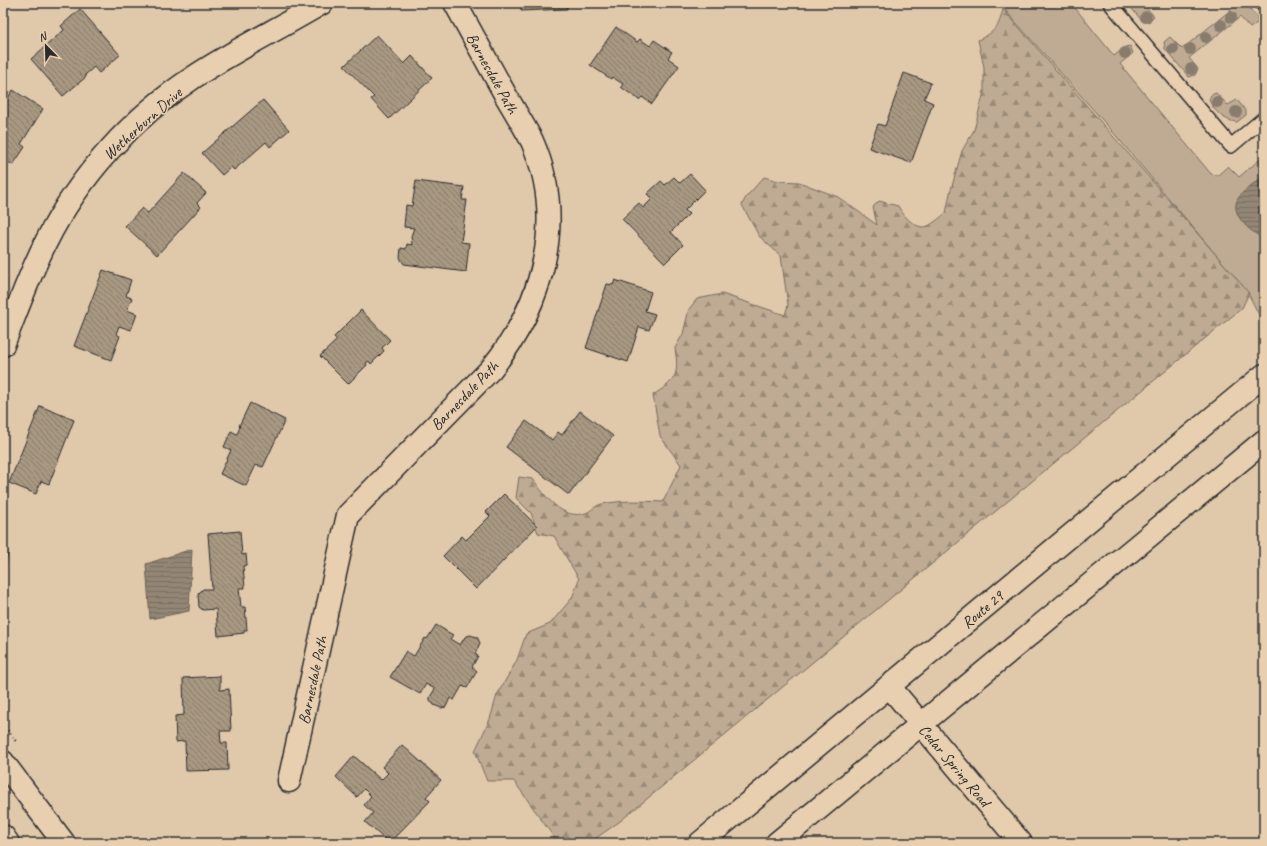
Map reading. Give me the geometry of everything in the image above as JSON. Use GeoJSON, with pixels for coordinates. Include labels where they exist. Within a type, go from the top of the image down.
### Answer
{"type":"FeatureCollection","features":[{"type":"Feature","properties":{"kind":"street","name":"Wetherburn Drive"},"geometry":{"type":"LineString","coordinates":[[3,345],[31,273],[65,208],[94,168],[125,134],[158,104],[194,77],[322,3]]}},
{"type":"Feature","properties":{"kind":"street","name":"Barnesdale Path"},"geometry":{"type":"LineString","coordinates":[[289,781],[348,515],[491,369],[522,325],[537,291],[542,272],[547,248],[548,208],[541,167],[532,141],[455,3]]}},
{"type":"Feature","properties":{"kind":"street","name":"Route 29"},"geometry":{"type":"LineString","coordinates":[[700,843],[1264,375]]}},
{"type":"Feature","properties":{"kind":"street"},"geometry":{"type":"LineString","coordinates":[[777,843],[1264,441]]}},
{"type":"Feature","properties":{"kind":"street","name":"Cedar Spring Road"},"geometry":{"type":"LineString","coordinates":[[888,686],[1021,843]]}},
{"type":"Feature","properties":{"kind":"street"},"geometry":{"type":"LineString","coordinates":[[3,762],[64,843]]}},
{"type":"Feature","properties":{"kind":"street"},"geometry":{"type":"LineString","coordinates":[[3,836],[8,843]]}},
{"type":"Feature","properties":{"kind":"lane"},"geometry":{"type":"LineString","coordinates":[[1110,3],[1232,146],[1264,118]]}},
{"type":"Feature","properties":{"kind":"green space"},"geometry":{"type":"Polygon","coordinates":[[[999,3],[1071,3],[1114,56],[1125,47],[1130,46],[1133,53],[1120,64],[1211,174],[1218,175],[1228,166],[1239,177],[1264,156],[1264,325],[1248,293],[1112,131],[999,3]]]}},
{"type":"Feature","properties":{"kind":"green space"},"geometry":{"type":"Polygon","coordinates":[[[1127,3],[1142,3],[1154,16],[1148,22],[1143,22],[1127,3]]]}},
{"type":"Feature","properties":{"kind":"green space"},"geometry":{"type":"Polygon","coordinates":[[[1231,3],[1245,3],[1258,18],[1258,22],[1250,28],[1240,17],[1189,58],[1198,69],[1195,75],[1189,77],[1165,49],[1164,42],[1170,37],[1182,49],[1233,8],[1231,3]]]}},
{"type":"Feature","properties":{"kind":"green space"},"geometry":{"type":"Polygon","coordinates":[[[1003,9],[1249,293],[1242,308],[619,822],[589,843],[558,843],[514,781],[487,781],[475,751],[490,719],[497,695],[517,660],[526,634],[550,624],[572,598],[579,579],[554,536],[538,533],[531,513],[516,498],[519,477],[533,479],[543,493],[555,505],[562,510],[577,515],[586,513],[600,505],[610,503],[632,501],[663,502],[681,465],[660,436],[653,395],[672,381],[677,365],[675,348],[683,334],[689,309],[697,299],[722,294],[785,315],[788,305],[781,256],[759,236],[742,205],[746,197],[764,177],[778,181],[799,182],[838,197],[877,225],[873,207],[879,201],[898,206],[910,221],[919,226],[928,226],[935,222],[946,213],[962,151],[974,130],[984,92],[984,67],[978,40],[989,34],[998,25],[1003,9]]]}},
{"type":"Feature","properties":{"kind":"green space"},"geometry":{"type":"Polygon","coordinates":[[[1216,93],[1228,105],[1237,100],[1246,111],[1246,115],[1237,122],[1224,118],[1217,112],[1209,100],[1211,95],[1216,93]]]}},
{"type":"Feature","properties":{"kind":"shaded area"},"geometry":{"type":"Polygon","coordinates":[[[1264,176],[1264,238],[1252,231],[1242,221],[1238,215],[1236,202],[1242,193],[1264,176]]]}},
{"type":"Feature","properties":{"kind":"shaded area"},"geometry":{"type":"Polygon","coordinates":[[[192,549],[189,611],[150,619],[146,564],[192,549]]]}},
{"type":"Feature","properties":{"kind":"building"},"geometry":{"type":"Polygon","coordinates":[[[521,3],[567,3],[567,9],[521,11],[521,3]]]}},
{"type":"Feature","properties":{"kind":"building"},"geometry":{"type":"Polygon","coordinates":[[[80,9],[120,55],[99,73],[94,67],[85,75],[86,77],[63,96],[31,59],[64,30],[61,26],[80,9]]]}},
{"type":"Feature","properties":{"kind":"building"},"geometry":{"type":"Polygon","coordinates":[[[616,27],[637,42],[640,39],[650,46],[654,40],[672,52],[668,58],[679,66],[652,104],[642,97],[639,100],[621,87],[623,84],[612,77],[611,79],[590,65],[616,27]]]}},
{"type":"Feature","properties":{"kind":"building"},"geometry":{"type":"Polygon","coordinates":[[[377,35],[404,64],[412,56],[432,78],[389,119],[371,99],[374,97],[344,66],[377,35]]]}},
{"type":"Feature","properties":{"kind":"building"},"geometry":{"type":"Polygon","coordinates":[[[904,73],[931,83],[924,99],[933,103],[911,163],[869,148],[878,124],[885,126],[904,73]]]}},
{"type":"Feature","properties":{"kind":"building"},"geometry":{"type":"Polygon","coordinates":[[[13,90],[43,109],[21,144],[25,147],[13,165],[3,159],[3,106],[13,90]]]}},
{"type":"Feature","properties":{"kind":"building"},"geometry":{"type":"Polygon","coordinates":[[[263,100],[289,130],[270,147],[266,142],[234,170],[231,167],[222,175],[202,153],[263,100]]]}},
{"type":"Feature","properties":{"kind":"building"},"geometry":{"type":"Polygon","coordinates":[[[184,173],[206,193],[197,203],[201,207],[157,255],[125,226],[142,208],[148,213],[184,173]]]}},
{"type":"Feature","properties":{"kind":"building"},"geometry":{"type":"Polygon","coordinates":[[[690,174],[705,190],[685,210],[689,214],[671,232],[683,245],[665,263],[622,219],[639,203],[643,208],[652,199],[647,194],[661,181],[665,185],[674,177],[680,183],[690,174]]]}},
{"type":"Feature","properties":{"kind":"building"},"geometry":{"type":"Polygon","coordinates":[[[416,181],[464,187],[462,200],[467,200],[461,242],[469,243],[466,272],[404,264],[400,258],[401,248],[406,249],[407,244],[412,245],[411,236],[414,228],[404,227],[406,205],[412,206],[416,181]]]}},
{"type":"Feature","properties":{"kind":"building"},"geometry":{"type":"Polygon","coordinates":[[[103,270],[131,280],[126,296],[132,298],[127,310],[137,314],[131,330],[119,326],[116,334],[120,336],[111,360],[74,346],[103,270]]]}},
{"type":"Feature","properties":{"kind":"building"},"geometry":{"type":"Polygon","coordinates":[[[615,280],[651,292],[645,311],[655,314],[649,330],[639,327],[628,362],[586,348],[607,284],[613,285],[615,280]]]}},
{"type":"Feature","properties":{"kind":"building"},"geometry":{"type":"Polygon","coordinates":[[[361,310],[390,340],[382,348],[384,351],[371,364],[369,361],[366,363],[367,365],[348,384],[320,356],[337,340],[334,337],[361,310]]]}},
{"type":"Feature","properties":{"kind":"building"},"geometry":{"type":"Polygon","coordinates":[[[250,403],[285,420],[263,467],[256,465],[246,486],[220,474],[231,450],[224,447],[231,431],[237,434],[240,427],[239,426],[250,403]]]}},
{"type":"Feature","properties":{"kind":"building"},"geometry":{"type":"Polygon","coordinates":[[[40,406],[74,420],[49,484],[41,481],[36,494],[9,483],[40,406]]]}},
{"type":"Feature","properties":{"kind":"building"},"geometry":{"type":"Polygon","coordinates":[[[580,411],[613,436],[569,495],[506,447],[526,421],[552,440],[558,432],[562,435],[580,411]]]}},
{"type":"Feature","properties":{"kind":"building"},"geometry":{"type":"Polygon","coordinates":[[[504,494],[537,526],[476,589],[443,556],[462,536],[466,540],[490,516],[486,512],[504,494]]]}},
{"type":"Feature","properties":{"kind":"building"},"geometry":{"type":"Polygon","coordinates":[[[240,531],[242,555],[246,554],[247,565],[243,566],[245,588],[239,588],[241,607],[245,607],[247,630],[244,630],[244,633],[218,636],[216,609],[203,610],[199,607],[198,594],[203,589],[212,589],[208,534],[240,531]]]}},
{"type":"Feature","properties":{"kind":"building"},"geometry":{"type":"Polygon","coordinates":[[[3,550],[8,551],[3,579],[3,550]]]}},
{"type":"Feature","properties":{"kind":"building"},"geometry":{"type":"Polygon","coordinates":[[[436,625],[453,635],[450,639],[460,645],[465,637],[470,635],[477,637],[480,643],[475,654],[478,656],[472,667],[477,671],[467,688],[462,686],[454,700],[450,698],[446,707],[441,708],[434,705],[430,700],[430,697],[435,689],[426,684],[420,694],[390,677],[406,651],[414,656],[425,638],[427,639],[436,625]]]}},
{"type":"Feature","properties":{"kind":"building"},"geometry":{"type":"Polygon","coordinates":[[[220,676],[220,690],[229,689],[231,731],[220,731],[221,743],[227,743],[228,770],[186,771],[185,741],[176,742],[175,716],[184,715],[183,678],[220,676]]]}},
{"type":"Feature","properties":{"kind":"building"},"geometry":{"type":"Polygon","coordinates":[[[402,745],[441,780],[426,797],[430,801],[389,843],[365,822],[373,813],[364,805],[371,796],[364,789],[357,797],[336,777],[354,756],[381,780],[388,773],[382,767],[402,745]]]}}]}
